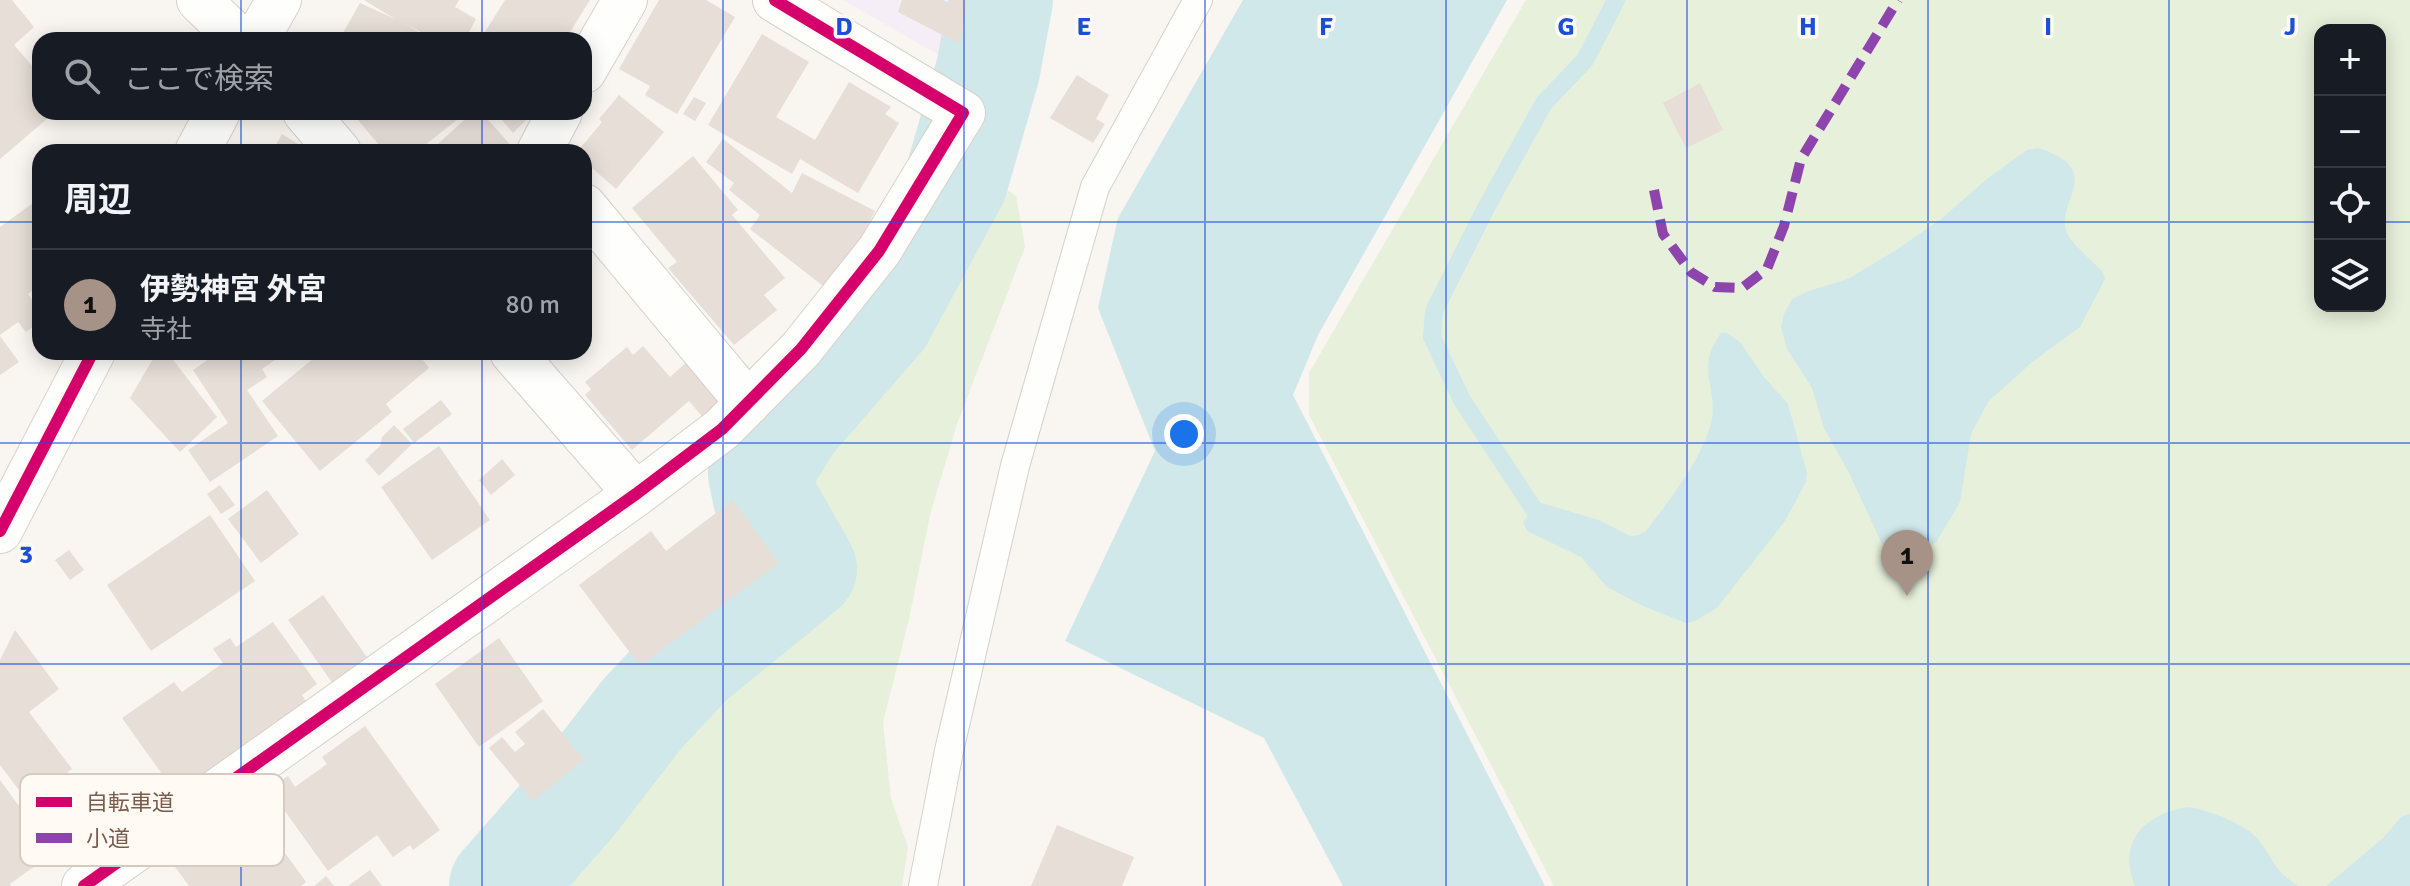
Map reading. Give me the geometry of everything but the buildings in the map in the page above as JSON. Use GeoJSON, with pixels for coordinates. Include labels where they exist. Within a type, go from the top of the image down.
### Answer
{"type":"FeatureCollection","features":[{"type":"Feature","properties":{"kind":"street"},"geometry":{"type":"LineString","coordinates":[[199,0],[232,32]]}},
{"type":"Feature","properties":{"kind":"street"},"geometry":{"type":"LineString","coordinates":[[261,32],[279,0]]}},
{"type":"Feature","properties":{"kind":"street"},"geometry":{"type":"LineString","coordinates":[[592,57],[625,0]]}},
{"type":"Feature","properties":{"kind":"street"},"geometry":{"type":"LineString","coordinates":[[242,774],[636,494],[722,429],[801,349],[879,251],[963,113],[775,0]]}},
{"type":"Feature","properties":{"kind":"street"},"geometry":{"type":"LineString","coordinates":[[201,144],[214,120]]}},
{"type":"Feature","properties":{"kind":"street"},"geometry":{"type":"LineString","coordinates":[[312,120],[332,144]]}},
{"type":"Feature","properties":{"kind":"street"},"geometry":{"type":"LineString","coordinates":[[543,144],[556,120]]}},
{"type":"Feature","properties":{"kind":"street"},"geometry":{"type":"LineString","coordinates":[[592,216],[748,403]]}},
{"type":"Feature","properties":{"kind":"street"},"geometry":{"type":"LineString","coordinates":[[0,531],[89,360]]}},
{"type":"Feature","properties":{"kind":"street"},"geometry":{"type":"LineString","coordinates":[[519,360],[636,494]]}},
{"type":"Feature","properties":{"kind":"street"},"geometry":{"type":"LineString","coordinates":[[84,886],[112,866]]}},
{"type":"Feature","properties":{"kind":"lane"},"geometry":{"type":"LineString","coordinates":[[923,886],[949,751],[1015,466],[1095,187],[1198,0]]}},
{"type":"Feature","properties":{"kind":"shaded area"},"geometry":{"type":"Polygon","coordinates":[[[843,0],[989,0],[970,73],[843,0]]]}},
{"type":"Feature","properties":{"kind":"green space"},"geometry":{"type":"Polygon","coordinates":[[[1526,0],[2410,0],[2410,886],[1554,886],[1309,415],[1309,373],[1526,0]]]}},
{"type":"Feature","properties":{"kind":"green space"},"geometry":{"type":"Polygon","coordinates":[[[996,181],[1016,196],[1025,247],[957,424],[930,515],[909,619],[883,722],[891,799],[908,847],[902,886],[521,886],[606,782],[752,625],[822,571],[778,490],[781,472],[796,447],[850,379],[901,322],[974,194],[996,181]]]}},
{"type":"Feature","properties":{"kind":"water"},"geometry":{"type":"Polygon","coordinates":[[[1243,0],[1507,0],[1318,335],[1293,395],[1545,886],[1343,886],[1264,738],[1065,641],[1155,451],[1098,308],[1118,218],[1243,0]]]}},
{"type":"Feature","properties":{"kind":"water"},"geometry":{"type":"Polygon","coordinates":[[[2038,148],[2059,157],[2071,167],[2075,177],[2066,211],[2068,235],[2103,272],[2105,279],[2080,327],[2031,363],[1988,402],[1971,434],[1960,502],[1937,541],[1918,555],[1902,556],[1882,544],[1824,428],[1812,388],[1787,349],[1781,327],[1784,314],[1792,299],[1848,279],[1896,250],[1941,219],[1988,178],[2027,150],[2038,148]]]}},
{"type":"Feature","properties":{"kind":"water"},"geometry":{"type":"Polygon","coordinates":[[[1721,333],[1727,333],[1740,342],[1764,377],[1788,404],[1807,473],[1806,482],[1785,521],[1717,608],[1686,623],[1607,587],[1581,557],[1527,531],[1523,522],[1538,502],[1599,520],[1630,536],[1646,531],[1690,470],[1704,444],[1713,404],[1709,359],[1721,333]]]}},
{"type":"Feature","properties":{"kind":"water"},"geometry":{"type":"Polygon","coordinates":[[[2189,807],[2226,818],[2252,833],[2279,870],[2299,886],[2135,886],[2129,856],[2139,832],[2160,816],[2189,807]]]}},
{"type":"Feature","properties":{"kind":"water"},"geometry":{"type":"Polygon","coordinates":[[[2410,814],[2410,886],[2326,886],[2383,838],[2401,817],[2410,814]]]}},
{"type":"Feature","properties":{"kind":"waterway"},"geometry":{"type":"LineString","coordinates":[[501,886],[575,801],[643,713],[691,662],[805,569],[765,498],[760,473],[790,424],[882,318],[956,181],[988,70],[1001,0]]}},
{"type":"Feature","properties":{"kind":"waterway"},"geometry":{"type":"LineString","coordinates":[[1533,508],[1462,400],[1432,337],[1434,311],[1544,103],[1585,60],[1616,0]]}},
{"type":"Feature","properties":{"kind":"marked path"},"geometry":{"type":"LineString","coordinates":[[1654,190],[1663,234],[1691,272],[1715,287],[1742,288],[1767,269],[1784,226],[1801,159],[1898,0]]}},
{"type":"Feature","properties":{"kind":"cycle path"},"geometry":{"type":"LineString","coordinates":[[242,774],[636,494],[722,429],[801,349],[879,251],[963,113],[775,0]]}},
{"type":"Feature","properties":{"kind":"cycle path"},"geometry":{"type":"LineString","coordinates":[[0,531],[89,360]]}},
{"type":"Feature","properties":{"kind":"cycle path"},"geometry":{"type":"LineString","coordinates":[[84,886],[112,866]]}},
{"type":"Feature","properties":{"kind":"place","name":"伊勢神宮 外宮"},"geometry":{"type":"Point","coordinates":[1907,596]}}]}
